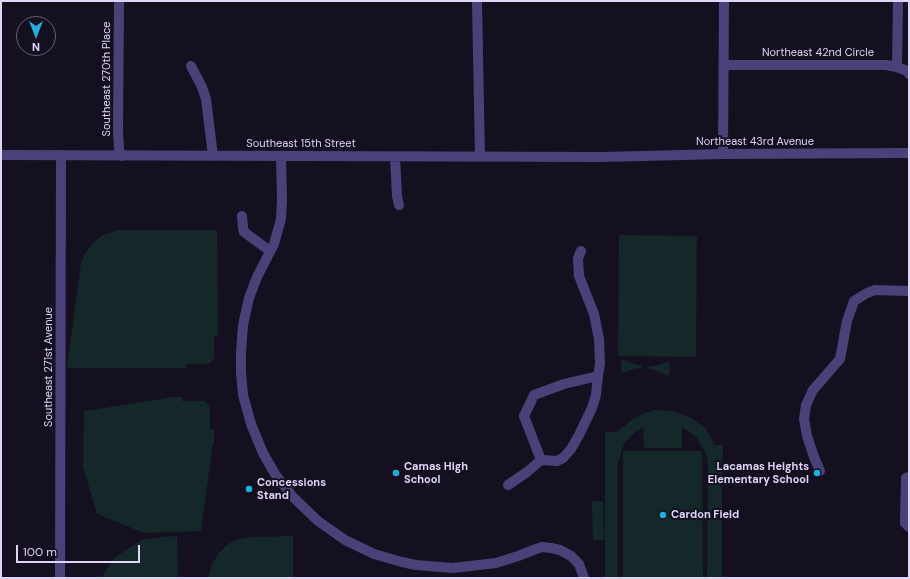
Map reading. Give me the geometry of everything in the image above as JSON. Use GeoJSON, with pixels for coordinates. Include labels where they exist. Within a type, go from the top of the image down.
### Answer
{"type":"FeatureCollection","features":[{"type":"Feature","properties":{"kind":"street","name":"Southeast 270th Place"},"geometry":{"type":"LineString","coordinates":[[119,1],[118,131],[119,149],[122,156]]}},
{"type":"Feature","properties":{"kind":"street"},"geometry":{"type":"LineString","coordinates":[[478,1],[480,157]]}},
{"type":"Feature","properties":{"kind":"street"},"geometry":{"type":"LineString","coordinates":[[723,154],[724,1]]}},
{"type":"Feature","properties":{"kind":"street"},"geometry":{"type":"LineString","coordinates":[[897,67],[898,1]]}},
{"type":"Feature","properties":{"kind":"street","name":"Northeast 42nd Circle"},"geometry":{"type":"LineString","coordinates":[[724,65],[886,65],[897,67],[907,71],[909,74]]}},
{"type":"Feature","properties":{"kind":"street"},"geometry":{"type":"LineString","coordinates":[[191,66],[202,87],[206,99],[213,156]]}},
{"type":"Feature","properties":{"kind":"street","name":"Northeast 43rd Avenue"},"geometry":{"type":"LineString","coordinates":[[601,157],[723,154],[909,153]]}},
{"type":"Feature","properties":{"kind":"street","name":"Southeast 15th Street"},"geometry":{"type":"LineString","coordinates":[[1,155],[601,157]]}},
{"type":"Feature","properties":{"kind":"street","name":"Southeast 271st Avenue"},"geometry":{"type":"LineString","coordinates":[[60,578],[61,156]]}},
{"type":"Feature","properties":{"kind":"street"},"geometry":{"type":"LineString","coordinates":[[282,156],[281,219],[270,251],[257,276],[247,307],[241,339],[243,394],[251,424],[263,453],[275,474],[297,502],[318,521],[345,540],[374,554],[395,560],[428,566],[464,567],[496,563],[542,547],[551,548],[560,550],[571,556],[579,564],[584,578]]}},
{"type":"Feature","properties":{"kind":"street"},"geometry":{"type":"LineString","coordinates":[[395,157],[397,196],[399,205]]}},
{"type":"Feature","properties":{"kind":"street"},"geometry":{"type":"LineString","coordinates":[[242,216],[242,228],[244,232],[270,251]]}},
{"type":"Feature","properties":{"kind":"street"},"geometry":{"type":"LineString","coordinates":[[508,485],[527,472],[540,460],[558,461],[563,458],[579,435],[596,396],[600,364],[599,340],[594,314],[579,276],[578,258],[581,251]]}},
{"type":"Feature","properties":{"kind":"street"},"geometry":{"type":"LineString","coordinates":[[820,471],[807,436],[804,419],[806,405],[813,390],[840,359],[847,321],[854,301],[875,290],[909,291]]}},
{"type":"Feature","properties":{"kind":"street"},"geometry":{"type":"LineString","coordinates":[[540,460],[524,416],[534,395],[564,384],[598,376]]}},
{"type":"Feature","properties":{"kind":"street"},"geometry":{"type":"LineString","coordinates":[[909,477],[906,478],[905,523],[909,527]]}},
{"type":"Feature","properties":{"kind":"green space"},"geometry":{"type":"Polygon","coordinates":[[[117,230],[217,230],[218,336],[214,336],[214,359],[208,364],[186,364],[186,368],[67,368],[81,263],[84,255],[94,242],[101,236],[117,230]]]}},
{"type":"Feature","properties":{"kind":"green space"},"geometry":{"type":"Polygon","coordinates":[[[619,235],[697,236],[696,357],[618,356],[619,235]]]}},
{"type":"Feature","properties":{"kind":"green space"},"geometry":{"type":"Polygon","coordinates":[[[622,359],[636,365],[642,365],[642,369],[637,368],[622,373],[622,359]]]}},
{"type":"Feature","properties":{"kind":"green space"},"geometry":{"type":"Polygon","coordinates":[[[669,362],[670,371],[668,376],[649,369],[649,366],[669,362]]]}},
{"type":"Feature","properties":{"kind":"green space"},"geometry":{"type":"Polygon","coordinates":[[[168,397],[182,397],[182,401],[204,401],[210,406],[210,429],[214,429],[214,443],[201,531],[144,533],[97,514],[83,467],[84,411],[168,397]]]}},
{"type":"Feature","properties":{"kind":"green space"},"geometry":{"type":"Polygon","coordinates":[[[656,410],[672,411],[690,417],[706,429],[715,445],[723,445],[722,578],[707,578],[708,465],[704,450],[696,437],[682,427],[682,448],[644,448],[643,427],[634,433],[624,444],[618,463],[618,578],[605,578],[605,432],[617,432],[633,419],[642,414],[656,410]]]}},
{"type":"Feature","properties":{"kind":"green space","name":"Cardon Field"},"geometry":{"type":"Polygon","coordinates":[[[623,451],[702,451],[703,578],[623,578],[623,451]]]}},
{"type":"Feature","properties":{"kind":"green space"},"geometry":{"type":"Polygon","coordinates":[[[592,501],[603,501],[604,540],[593,540],[592,501]]]}},
{"type":"Feature","properties":{"kind":"green space"},"geometry":{"type":"Polygon","coordinates":[[[177,536],[178,578],[101,578],[115,557],[142,540],[177,536]]]}},
{"type":"Feature","properties":{"kind":"green space"},"geometry":{"type":"Polygon","coordinates":[[[293,536],[293,578],[208,578],[212,564],[218,554],[235,540],[251,537],[293,536]]]}},
{"type":"Feature","properties":{"kind":"place","name":"Camas High School"},"geometry":{"type":"Point","coordinates":[396,473]}},
{"type":"Feature","properties":{"kind":"place","name":"Lacamas Heights Elementary School"},"geometry":{"type":"Point","coordinates":[817,473]}},
{"type":"Feature","properties":{"kind":"place","name":"Concessions Stand"},"geometry":{"type":"Point","coordinates":[249,489]}},
{"type":"Feature","properties":{"kind":"place","name":"Cardon Field"},"geometry":{"type":"Point","coordinates":[663,515]}}]}
